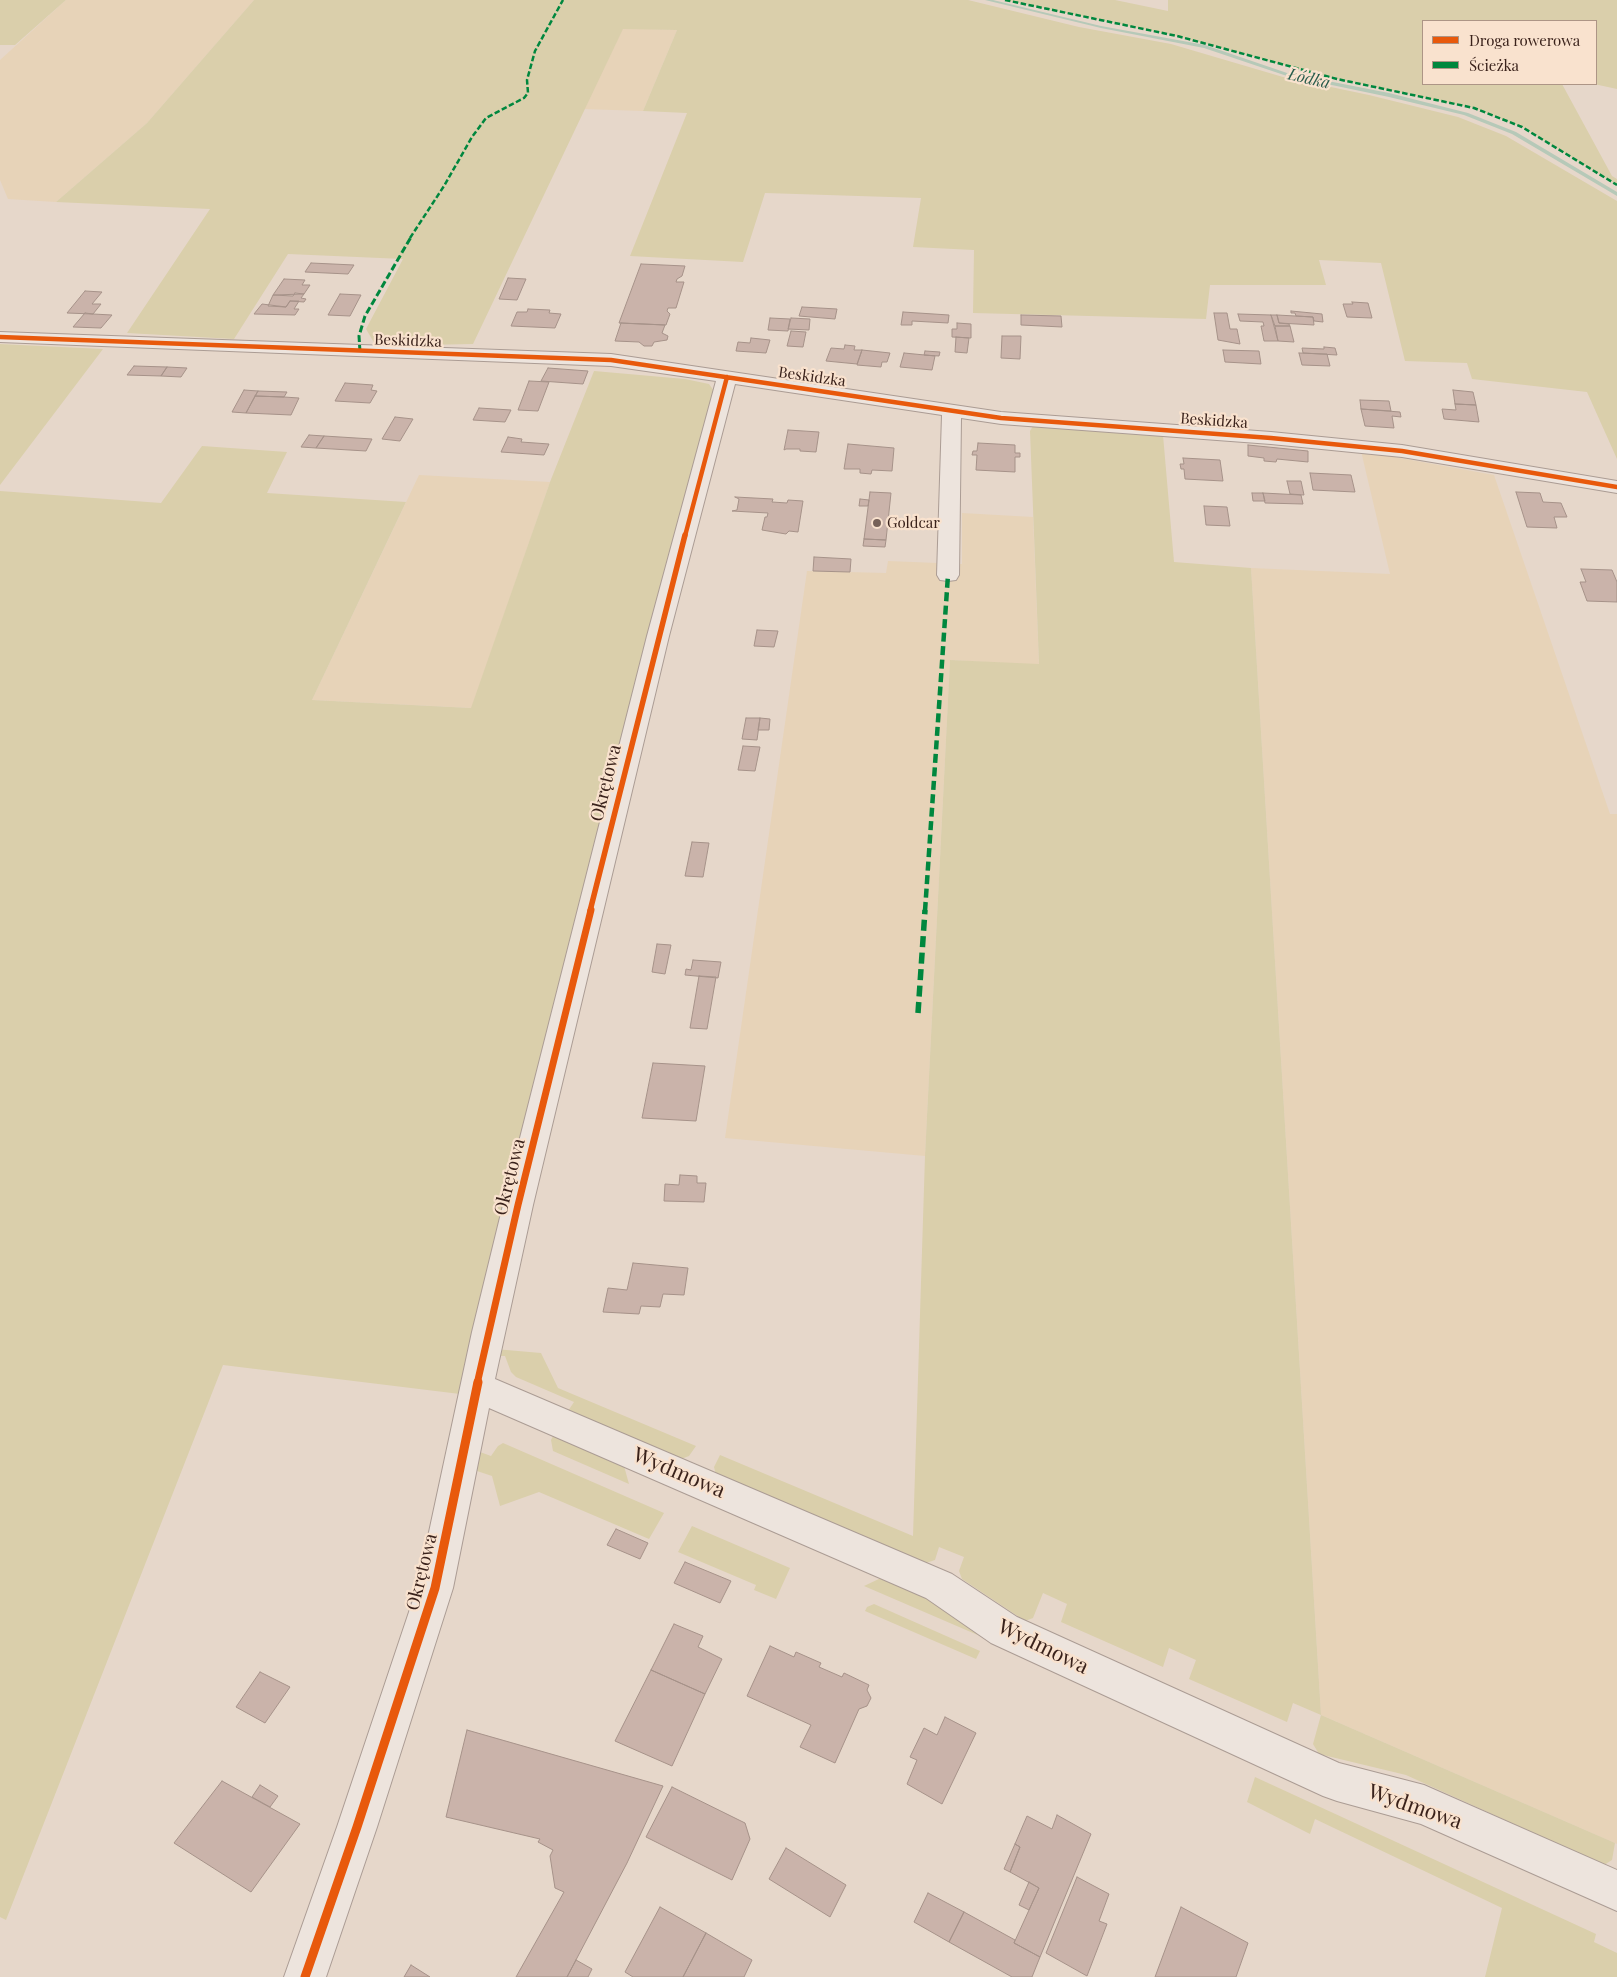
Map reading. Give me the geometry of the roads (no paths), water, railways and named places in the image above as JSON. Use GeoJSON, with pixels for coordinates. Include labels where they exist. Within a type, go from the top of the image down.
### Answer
{"type":"FeatureCollection","features":[{"type":"Feature","properties":{"kind":"street","name":"Beskidzka"},"geometry":{"type":"LineString","coordinates":[[0,338],[611,360],[1001,418],[1272,438],[1402,451],[1616,490]]}},
{"type":"Feature","properties":{"kind":"street","name":"Okrętowa"},"geometry":{"type":"LineString","coordinates":[[305,1977],[357,1827],[435,1588],[477,1387],[518,1206],[660,626],[726,377]]}},
{"type":"Feature","properties":{"kind":"street"},"geometry":{"type":"LineString","coordinates":[[948,575],[952,411]]}},
{"type":"Feature","properties":{"kind":"street","name":"Wydmowa"},"geometry":{"type":"LineString","coordinates":[[477,1387],[939,1586],[1004,1630],[1337,1782],[1424,1805],[1617,1890]]}},
{"type":"Feature","properties":{"kind":"waterway","name":"Łódka"},"geometry":{"type":"LineString","coordinates":[[987,0],[1101,27],[1205,47],[1286,74],[1389,95],[1466,114],[1514,133],[1617,194]]}},
{"type":"Feature","properties":{"kind":"place","name":"Goldcar"},"geometry":{"type":"Point","coordinates":[877,523]}}]}
